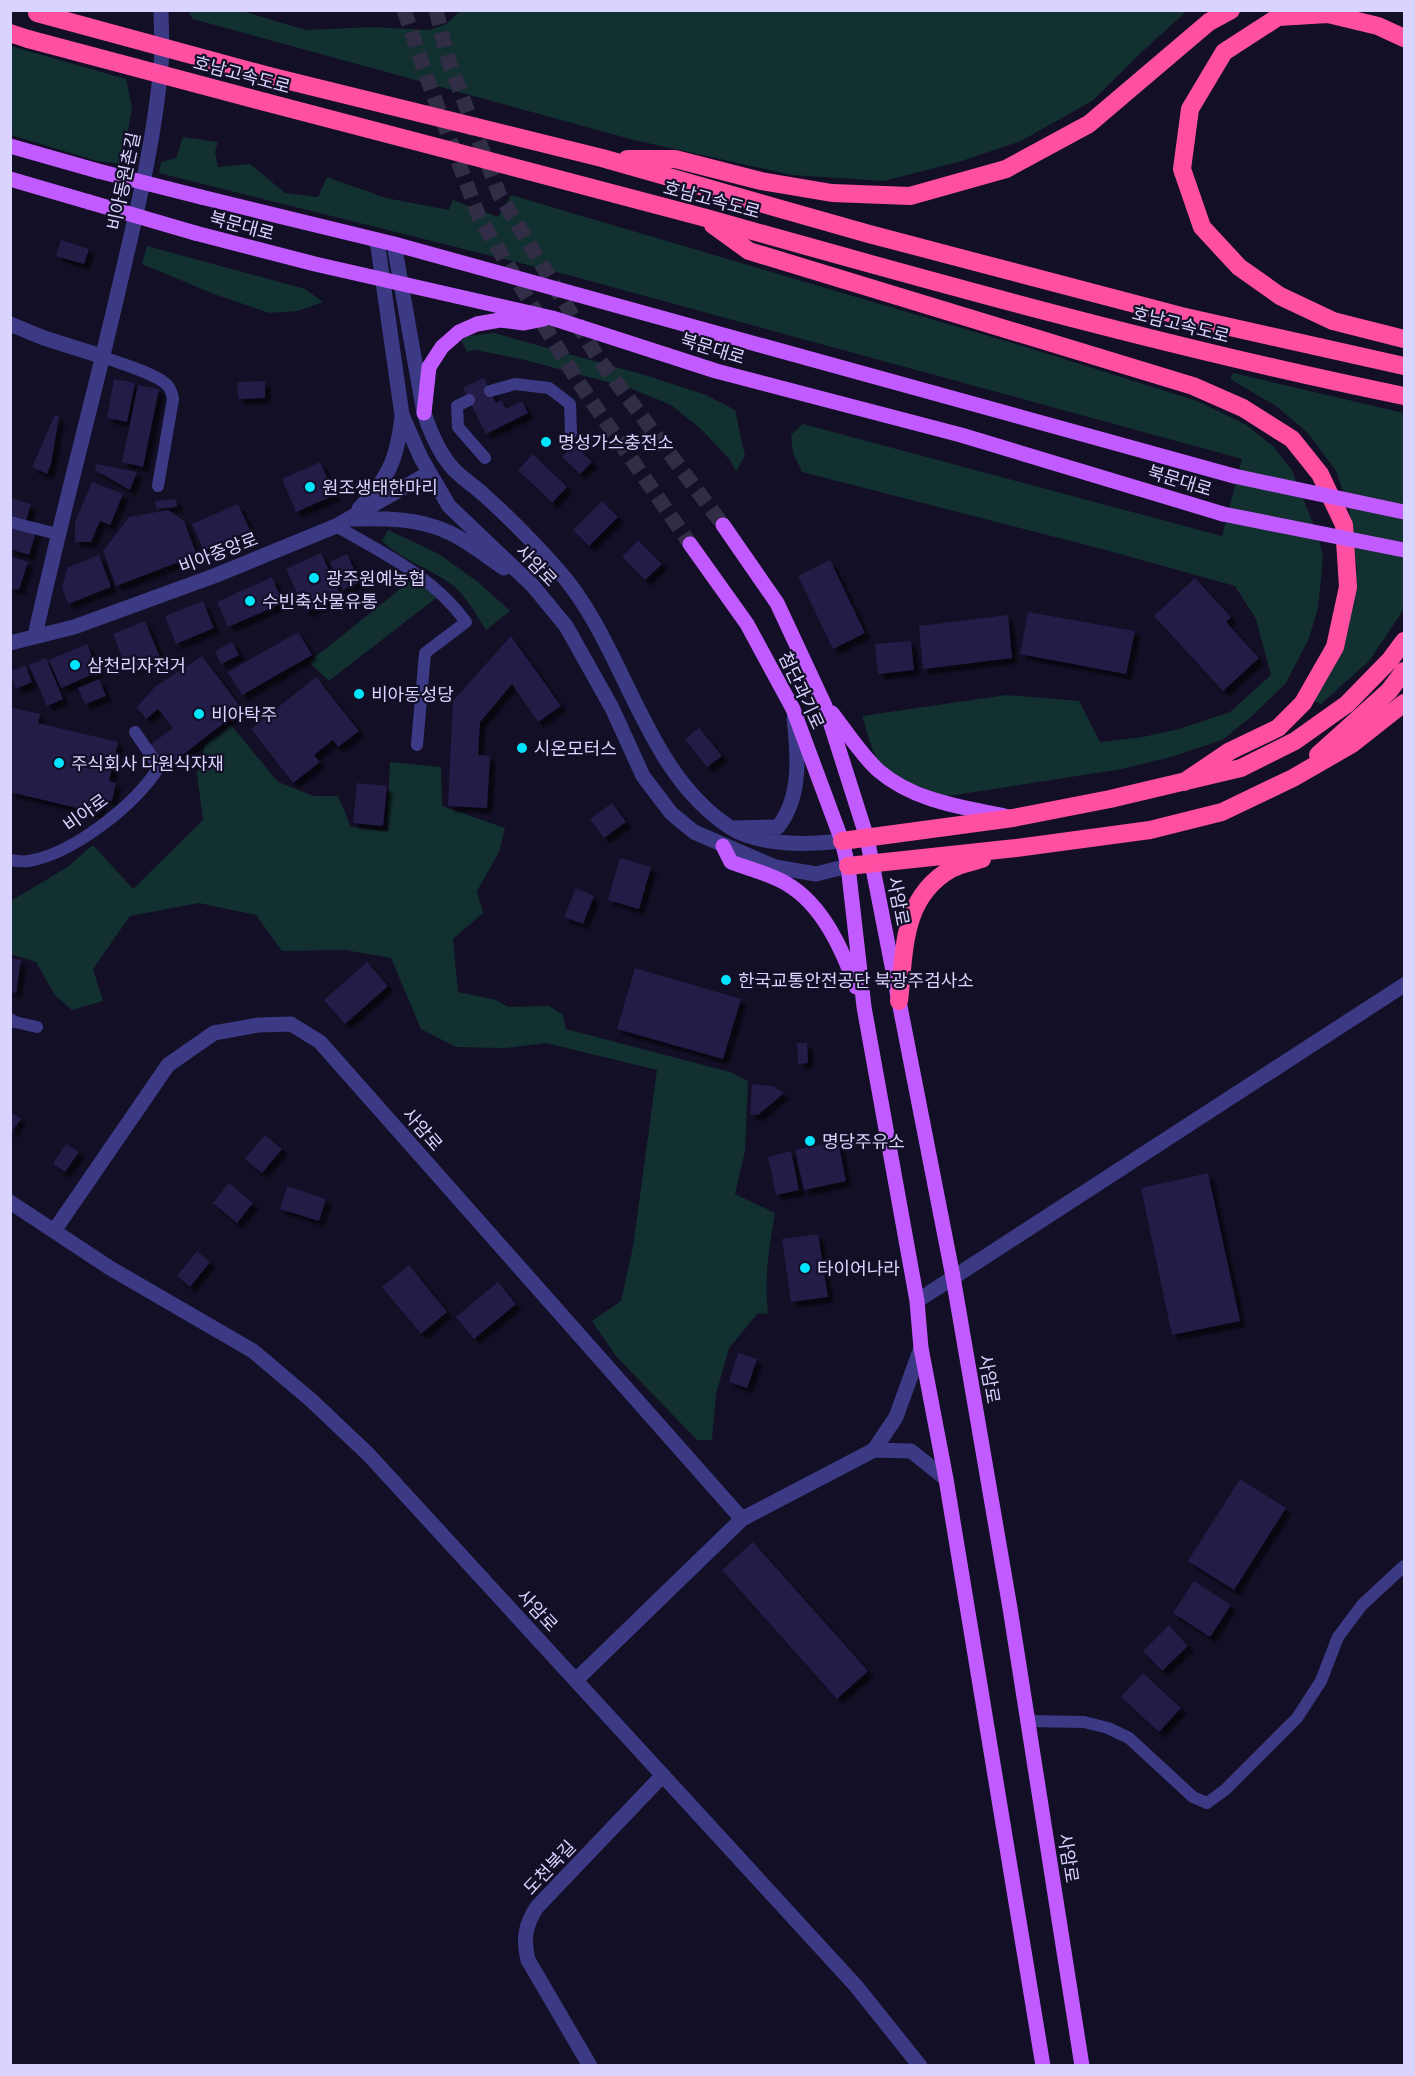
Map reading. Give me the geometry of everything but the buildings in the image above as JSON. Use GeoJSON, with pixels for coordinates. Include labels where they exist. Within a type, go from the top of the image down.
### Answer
{"type":"FeatureCollection","features":[{"type":"Feature","properties":{"kind":"highway"},"geometry":{"type":"LineString","coordinates":[[602,158],[675,159],[761,181],[832,193],[910,196],[1006,169],[1089,124],[1209,22],[1231,10]]}},
{"type":"Feature","properties":{"kind":"highway","name":"호남고속도로"},"geometry":{"type":"LineString","coordinates":[[33,12],[269,76],[602,158],[869,234],[1181,316],[1404,366]]}},
{"type":"Feature","properties":{"kind":"highway"},"geometry":{"type":"LineString","coordinates":[[1404,38],[1378,26],[1328,14],[1278,17],[1224,52],[1190,109],[1182,169],[1202,227],[1239,267],[1280,296],[1333,321],[1404,339]]}},
{"type":"Feature","properties":{"kind":"highway","name":"호남고속도로"},"geometry":{"type":"LineString","coordinates":[[10,33],[702,217],[950,287],[1311,377],[1404,396]]}},
{"type":"Feature","properties":{"kind":"highway"},"geometry":{"type":"LineString","coordinates":[[702,217],[749,250],[1192,386],[1243,408],[1292,440],[1320,474],[1344,525],[1348,587],[1335,647],[1303,703],[1278,728],[1230,751],[1184,782]]}},
{"type":"Feature","properties":{"kind":"highway"},"geometry":{"type":"LineString","coordinates":[[842,841],[1013,818],[1241,768],[1295,741],[1347,704],[1390,660],[1404,641]]}},
{"type":"Feature","properties":{"kind":"highway"},"geometry":{"type":"LineString","coordinates":[[1293,778],[1389,691],[1404,671]]}},
{"type":"Feature","properties":{"kind":"highway"},"geometry":{"type":"LineString","coordinates":[[848,866],[1016,848],[1150,830],[1222,812],[1293,778],[1352,744],[1404,703]]}},
{"type":"Feature","properties":{"kind":"highway"},"geometry":{"type":"LineString","coordinates":[[899,1001],[906,935],[911,913],[918,901],[928,888],[953,868],[1016,848]]}},
{"type":"Feature","properties":{"kind":"main road","name":"북문대로"},"geometry":{"type":"LineString","coordinates":[[10,146],[98,171],[394,244],[1234,476],[1404,512]]}},
{"type":"Feature","properties":{"kind":"main road","name":"북문대로"},"geometry":{"type":"LineString","coordinates":[[10,179],[195,233],[383,280],[552,318],[716,371],[939,429],[1223,514],[1404,550]]}},
{"type":"Feature","properties":{"kind":"main road"},"geometry":{"type":"LineString","coordinates":[[424,413],[429,367],[441,347],[459,332],[477,324],[500,320],[524,323],[552,318]]}},
{"type":"Feature","properties":{"kind":"main road","name":"첨단과기로"},"geometry":{"type":"LineString","coordinates":[[723,525],[777,603],[825,706]]}},
{"type":"Feature","properties":{"kind":"main road","name":"첨단과기로"},"geometry":{"type":"LineString","coordinates":[[690,544],[747,624],[793,709],[842,841],[848,866]]}},
{"type":"Feature","properties":{"kind":"main road"},"geometry":{"type":"LineString","coordinates":[[825,706],[878,770],[903,789],[939,802],[1013,818]]}},
{"type":"Feature","properties":{"kind":"main road","name":"사암로"},"geometry":{"type":"LineString","coordinates":[[825,706],[867,838],[953,1278],[1028,1721],[1082,2066]]}},
{"type":"Feature","properties":{"kind":"main road"},"geometry":{"type":"LineString","coordinates":[[723,846],[731,862],[787,884],[813,908],[836,940],[864,1007]]}},
{"type":"Feature","properties":{"kind":"main road"},"geometry":{"type":"LineString","coordinates":[[848,866],[864,1007],[916,1301],[921,1348],[946,1479],[1043,2066]]}},
{"type":"Feature","properties":{"kind":"street","name":"비아동원촌길"},"geometry":{"type":"LineString","coordinates":[[35,636],[57,534],[104,357],[142,196],[152,142],[162,63],[161,10]]}},
{"type":"Feature","properties":{"kind":"street","name":"사암로"},"geometry":{"type":"LineString","coordinates":[[377,240],[402,415],[429,473],[449,506],[533,586],[567,626],[612,708],[643,776],[671,813],[694,832],[723,846],[775,867],[816,873],[848,866]]}},
{"type":"Feature","properties":{"kind":"street","name":"사암로"},"geometry":{"type":"LineString","coordinates":[[394,244],[428,426],[450,465],[486,496],[559,571],[591,615],[673,772],[696,801],[732,829],[755,839],[814,844],[842,841]]}},
{"type":"Feature","properties":{"kind":"street"},"geometry":{"type":"LineString","coordinates":[[10,324],[44,338],[104,357]]}},
{"type":"Feature","properties":{"kind":"street"},"geometry":{"type":"LineString","coordinates":[[342,523],[388,473],[398,447],[402,415]]}},
{"type":"Feature","properties":{"kind":"street","name":"비아중앙로"},"geometry":{"type":"LineString","coordinates":[[10,643],[85,623],[214,576],[342,523],[429,473]]}},
{"type":"Feature","properties":{"kind":"street"},"geometry":{"type":"LineString","coordinates":[[342,523],[394,518],[431,526],[449,532],[533,586]]}},
{"type":"Feature","properties":{"kind":"street"},"geometry":{"type":"LineString","coordinates":[[732,829],[778,826],[787,815],[793,800],[796,781],[797,752],[793,709]]}},
{"type":"Feature","properties":{"kind":"street"},"geometry":{"type":"LineString","coordinates":[[916,1301],[1404,985]]}},
{"type":"Feature","properties":{"kind":"street","name":"사암로"},"geometry":{"type":"LineString","coordinates":[[54,1231],[168,1065],[214,1033],[258,1025],[291,1024],[320,1042],[742,1518]]}},
{"type":"Feature","properties":{"kind":"street","name":"사암로"},"geometry":{"type":"LineString","coordinates":[[10,1202],[110,1268],[253,1351],[311,1400],[369,1455],[856,1986],[920,2066]]}},
{"type":"Feature","properties":{"kind":"street"},"geometry":{"type":"LineString","coordinates":[[576,1680],[742,1518],[873,1450],[896,1417],[921,1348]]}},
{"type":"Feature","properties":{"kind":"street"},"geometry":{"type":"LineString","coordinates":[[873,1450],[912,1451],[946,1479]]}},
{"type":"Feature","properties":{"kind":"street","name":"도천북길"},"geometry":{"type":"LineString","coordinates":[[591,2066],[528,1960],[524,1946],[525,1932],[537,1907],[663,1775]]}},
{"type":"Feature","properties":{"kind":"lane"},"geometry":{"type":"LineString","coordinates":[[104,357],[156,377],[166,383],[171,390],[173,399],[158,486]]}},
{"type":"Feature","properties":{"kind":"lane"},"geometry":{"type":"LineString","coordinates":[[490,391],[515,384],[549,388],[570,404],[571,433]]}},
{"type":"Feature","properties":{"kind":"lane"},"geometry":{"type":"LineString","coordinates":[[469,400],[457,406],[458,427],[485,458]]}},
{"type":"Feature","properties":{"kind":"lane"},"geometry":{"type":"LineString","coordinates":[[10,522],[57,534]]}},
{"type":"Feature","properties":{"kind":"lane"},"geometry":{"type":"LineString","coordinates":[[342,523],[433,585],[448,599],[466,622],[425,653],[417,745]]}},
{"type":"Feature","properties":{"kind":"lane","name":"비아로"},"geometry":{"type":"LineString","coordinates":[[10,860],[28,862],[60,851],[92,833],[147,785],[159,767],[135,732]]}},
{"type":"Feature","properties":{"kind":"lane"},"geometry":{"type":"LineString","coordinates":[[10,1019],[37,1027]]}},
{"type":"Feature","properties":{"kind":"lane"},"geometry":{"type":"LineString","coordinates":[[1028,1721],[1084,1722],[1108,1728],[1129,1738],[1193,1797],[1207,1803],[1225,1790],[1297,1718],[1321,1681],[1338,1637],[1362,1605],[1404,1566]]}},
{"type":"Feature","properties":{"kind":"green space"},"geometry":{"type":"Polygon","coordinates":[[[461,10],[1187,11],[1092,101],[1021,141],[962,161],[884,181],[792,175],[634,140],[193,19],[188,11],[242,11],[306,30],[373,27],[429,30],[446,24],[461,10]]]}},
{"type":"Feature","properties":{"kind":"green space"},"geometry":{"type":"Polygon","coordinates":[[[10,46],[126,79],[132,108],[122,164],[97,161],[11,135],[10,46]]]}},
{"type":"Feature","properties":{"kind":"green space"},"geometry":{"type":"Polygon","coordinates":[[[183,137],[218,142],[215,152],[218,167],[250,164],[285,193],[318,197],[327,177],[386,198],[449,210],[453,200],[498,217],[511,195],[1029,348],[1197,401],[1245,424],[1273,446],[1292,470],[1319,539],[1323,557],[1318,608],[1309,638],[1286,683],[1252,716],[1222,740],[1171,757],[1122,769],[948,796],[909,785],[892,775],[878,760],[862,716],[1006,695],[1079,701],[1100,742],[1143,737],[1179,729],[1230,712],[1271,675],[1256,619],[1235,586],[1102,549],[802,472],[793,453],[791,435],[803,424],[1222,536],[1242,459],[572,276],[159,173],[161,162],[176,158],[183,137]]]}},
{"type":"Feature","properties":{"kind":"green space"},"geometry":{"type":"Polygon","coordinates":[[[147,246],[305,289],[323,302],[298,311],[269,313],[214,294],[142,264],[147,246]]]}},
{"type":"Feature","properties":{"kind":"green space"},"geometry":{"type":"Polygon","coordinates":[[[494,333],[648,376],[706,395],[735,410],[745,456],[736,471],[730,460],[702,430],[671,405],[630,388],[525,360],[476,350],[467,352],[461,340],[468,336],[494,333]]]}},
{"type":"Feature","properties":{"kind":"green space"},"geometry":{"type":"Polygon","coordinates":[[[1233,373],[1404,413],[1404,609],[1369,661],[1321,704],[1314,701],[1349,617],[1357,570],[1349,509],[1336,471],[1307,432],[1276,406],[1230,379],[1233,373]]]}},
{"type":"Feature","properties":{"kind":"green space"},"geometry":{"type":"Polygon","coordinates":[[[388,530],[439,554],[478,582],[510,611],[486,630],[466,600],[451,584],[382,541],[388,530]]]}},
{"type":"Feature","properties":{"kind":"green space"},"geometry":{"type":"Polygon","coordinates":[[[414,578],[436,598],[329,681],[309,662],[414,578]]]}},
{"type":"Feature","properties":{"kind":"green space"},"geometry":{"type":"Polygon","coordinates":[[[231,725],[278,782],[314,796],[338,796],[351,827],[387,831],[390,762],[441,767],[442,806],[505,828],[499,852],[477,891],[483,913],[453,939],[458,992],[496,1000],[508,1007],[549,1006],[563,1015],[566,1029],[730,1072],[748,1081],[745,1151],[735,1194],[775,1213],[768,1263],[768,1314],[758,1313],[729,1348],[716,1394],[712,1440],[697,1440],[616,1356],[592,1321],[621,1301],[633,1247],[657,1070],[546,1043],[505,1048],[456,1047],[421,1029],[391,958],[345,950],[282,951],[256,915],[199,903],[130,916],[93,969],[103,1001],[72,1010],[55,995],[36,962],[11,954],[11,901],[66,868],[93,845],[133,889],[203,820],[197,774],[205,745],[231,725]]]}},
{"type":"Feature","properties":{"kind":"tunnel"},"geometry":{"type":"LineString","coordinates":[[404,10],[479,217],[577,380],[690,544]]}},
{"type":"Feature","properties":{"kind":"tunnel"},"geometry":{"type":"LineString","coordinates":[[436,10],[448,59],[499,194],[598,358],[723,525]]}},
{"type":"Feature","properties":{"kind":"place","name":"명성가스충전소"},"geometry":{"type":"Point","coordinates":[546,442]}},
{"type":"Feature","properties":{"kind":"place","name":"원조생태한마리"},"geometry":{"type":"Point","coordinates":[310,487]}},
{"type":"Feature","properties":{"kind":"place","name":"광주원예농협"},"geometry":{"type":"Point","coordinates":[314,578]}},
{"type":"Feature","properties":{"kind":"place","name":"수빈축산물유통"},"geometry":{"type":"Point","coordinates":[250,601]}},
{"type":"Feature","properties":{"kind":"place","name":"삼천리자전거"},"geometry":{"type":"Point","coordinates":[75,665]}},
{"type":"Feature","properties":{"kind":"place","name":"비아동성당"},"geometry":{"type":"Point","coordinates":[359,694]}},
{"type":"Feature","properties":{"kind":"place","name":"비아탁주"},"geometry":{"type":"Point","coordinates":[199,714]}},
{"type":"Feature","properties":{"kind":"place","name":"시온모터스"},"geometry":{"type":"Point","coordinates":[522,748]}},
{"type":"Feature","properties":{"kind":"place","name":"주식회사 다원식자재"},"geometry":{"type":"Point","coordinates":[59,763]}},
{"type":"Feature","properties":{"kind":"place","name":"한국교통안전공단 북광주검사소"},"geometry":{"type":"Point","coordinates":[726,980]}},
{"type":"Feature","properties":{"kind":"place","name":"명당주유소"},"geometry":{"type":"Point","coordinates":[810,1141]}},
{"type":"Feature","properties":{"kind":"place","name":"타이어나라"},"geometry":{"type":"Point","coordinates":[805,1268]}}]}
